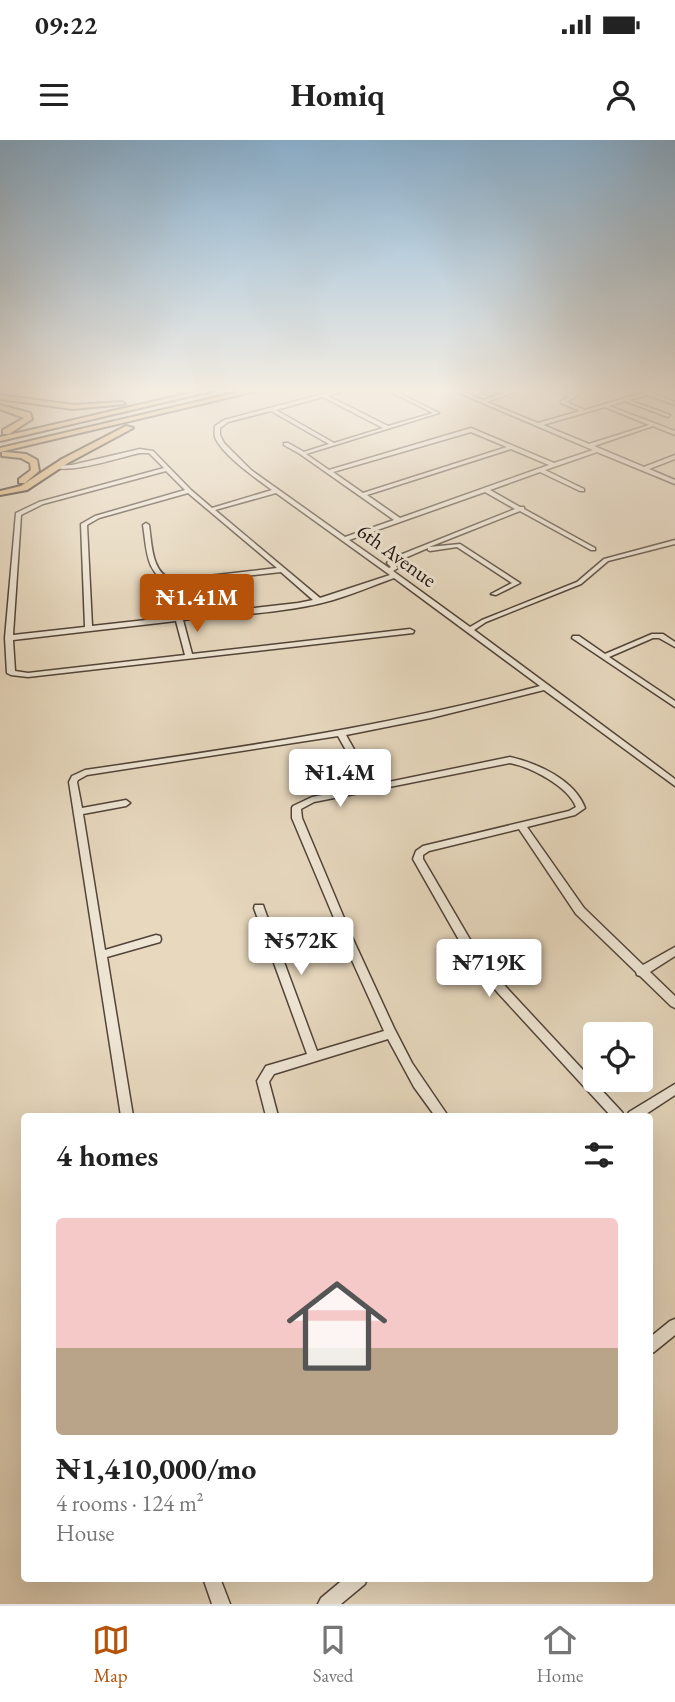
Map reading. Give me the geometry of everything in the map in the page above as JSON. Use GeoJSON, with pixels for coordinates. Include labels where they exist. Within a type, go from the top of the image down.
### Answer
{"type":"FeatureCollection","features":[{"type":"Feature","properties":{"kind":"highway"},"geometry":{"type":"LineString","coordinates":[[0,488],[22,481],[30,475],[36,466],[26,458]]}},
{"type":"Feature","properties":{"kind":"highway"},"geometry":{"type":"LineString","coordinates":[[0,493],[24,488],[70,458]]}},
{"type":"Feature","properties":{"kind":"street"},"geometry":{"type":"LineString","coordinates":[[54,467],[72,467],[112,458]]}},
{"type":"Feature","properties":{"kind":"street"},"geometry":{"type":"LineString","coordinates":[[157,458],[210,510],[319,601]]}},
{"type":"Feature","properties":{"kind":"street","name":"6th Avenue"},"geometry":{"type":"LineString","coordinates":[[234,458],[673,779]]}},
{"type":"Feature","properties":{"kind":"street"},"geometry":{"type":"LineString","coordinates":[[309,458],[399,520]]}},
{"type":"Feature","properties":{"kind":"street"},"geometry":{"type":"LineString","coordinates":[[328,472],[374,458]]}},
{"type":"Feature","properties":{"kind":"street"},"geometry":{"type":"LineString","coordinates":[[362,495],[477,458]]}},
{"type":"Feature","properties":{"kind":"street"},"geometry":{"type":"LineString","coordinates":[[538,458],[553,465]]}},
{"type":"Feature","properties":{"kind":"street"},"geometry":{"type":"LineString","coordinates":[[345,540],[573,458]]}},
{"type":"Feature","properties":{"kind":"street"},"geometry":{"type":"LineString","coordinates":[[619,458],[675,482]]}},
{"type":"Feature","properties":{"kind":"street"},"geometry":{"type":"LineString","coordinates":[[644,468],[671,458]]}},
{"type":"Feature","properties":{"kind":"street"},"geometry":{"type":"LineString","coordinates":[[167,469],[40,503],[18,514],[9,638],[9,669],[16,675],[410,631]]}},
{"type":"Feature","properties":{"kind":"street"},"geometry":{"type":"LineString","coordinates":[[541,470],[582,490]]}},
{"type":"Feature","properties":{"kind":"street"},"geometry":{"type":"LineString","coordinates":[[486,490],[593,549]]}},
{"type":"Feature","properties":{"kind":"street"},"geometry":{"type":"LineString","coordinates":[[89,629],[84,524],[97,517],[189,491]]}},
{"type":"Feature","properties":{"kind":"street"},"geometry":{"type":"LineString","coordinates":[[210,510],[276,491]]}},
{"type":"Feature","properties":{"kind":"street"},"geometry":{"type":"LineString","coordinates":[[9,638],[319,601],[392,573],[395,568],[390,563],[392,560],[522,508]]}},
{"type":"Feature","properties":{"kind":"street"},"geometry":{"type":"LineString","coordinates":[[146,525],[156,573],[165,581],[280,570]]}},
{"type":"Feature","properties":{"kind":"street"},"geometry":{"type":"LineString","coordinates":[[470,630],[484,621],[579,583],[606,560],[675,542]]}},
{"type":"Feature","properties":{"kind":"street"},"geometry":{"type":"LineString","coordinates":[[419,549],[458,545],[517,583],[494,594]]}},
{"type":"Feature","properties":{"kind":"street"},"geometry":{"type":"LineString","coordinates":[[178,618],[189,657]]}},
{"type":"Feature","properties":{"kind":"street"},"geometry":{"type":"LineString","coordinates":[[604,657],[652,636],[660,636],[675,645]]}},
{"type":"Feature","properties":{"kind":"street"},"geometry":{"type":"LineString","coordinates":[[576,639],[675,705]]}},
{"type":"Feature","properties":{"kind":"street"},"geometry":{"type":"LineString","coordinates":[[127,1113],[73,782],[79,775],[342,736],[457,712],[545,687]]}},
{"type":"Feature","properties":{"kind":"street"},"geometry":{"type":"LineString","coordinates":[[342,736],[371,788]]}},
{"type":"Feature","properties":{"kind":"street"},"geometry":{"type":"LineString","coordinates":[[440,1113],[401,1057],[390,1034],[336,914],[296,808],[306,802],[518,760],[530,764],[555,780],[581,804],[581,808],[572,813],[522,826],[426,848],[419,853],[418,859],[471,951],[502,990],[615,1113]]}},
{"type":"Feature","properties":{"kind":"street"},"geometry":{"type":"LineString","coordinates":[[78,813],[126,803]]}},
{"type":"Feature","properties":{"kind":"street"},"geometry":{"type":"LineString","coordinates":[[522,826],[580,911],[675,1003]]}},
{"type":"Feature","properties":{"kind":"street"},"geometry":{"type":"LineString","coordinates":[[259,908],[313,1056]]}},
{"type":"Feature","properties":{"kind":"street"},"geometry":{"type":"LineString","coordinates":[[101,955],[156,939]]}},
{"type":"Feature","properties":{"kind":"street"},"geometry":{"type":"LineString","coordinates":[[641,972],[675,951]]}},
{"type":"Feature","properties":{"kind":"street"},"geometry":{"type":"LineString","coordinates":[[271,1113],[263,1081],[270,1070],[390,1034]]}},
{"type":"Feature","properties":{"kind":"street"},"geometry":{"type":"LineString","coordinates":[[638,1113],[675,1089]]}},
{"type":"Feature","properties":{"kind":"street"},"geometry":{"type":"LineString","coordinates":[[653,1344],[675,1326]]}},
{"type":"Feature","properties":{"kind":"street"},"geometry":{"type":"LineString","coordinates":[[213,1582],[221,1604]]}},
{"type":"Feature","properties":{"kind":"street"},"geometry":{"type":"LineString","coordinates":[[327,1604],[354,1582]]}}]}
